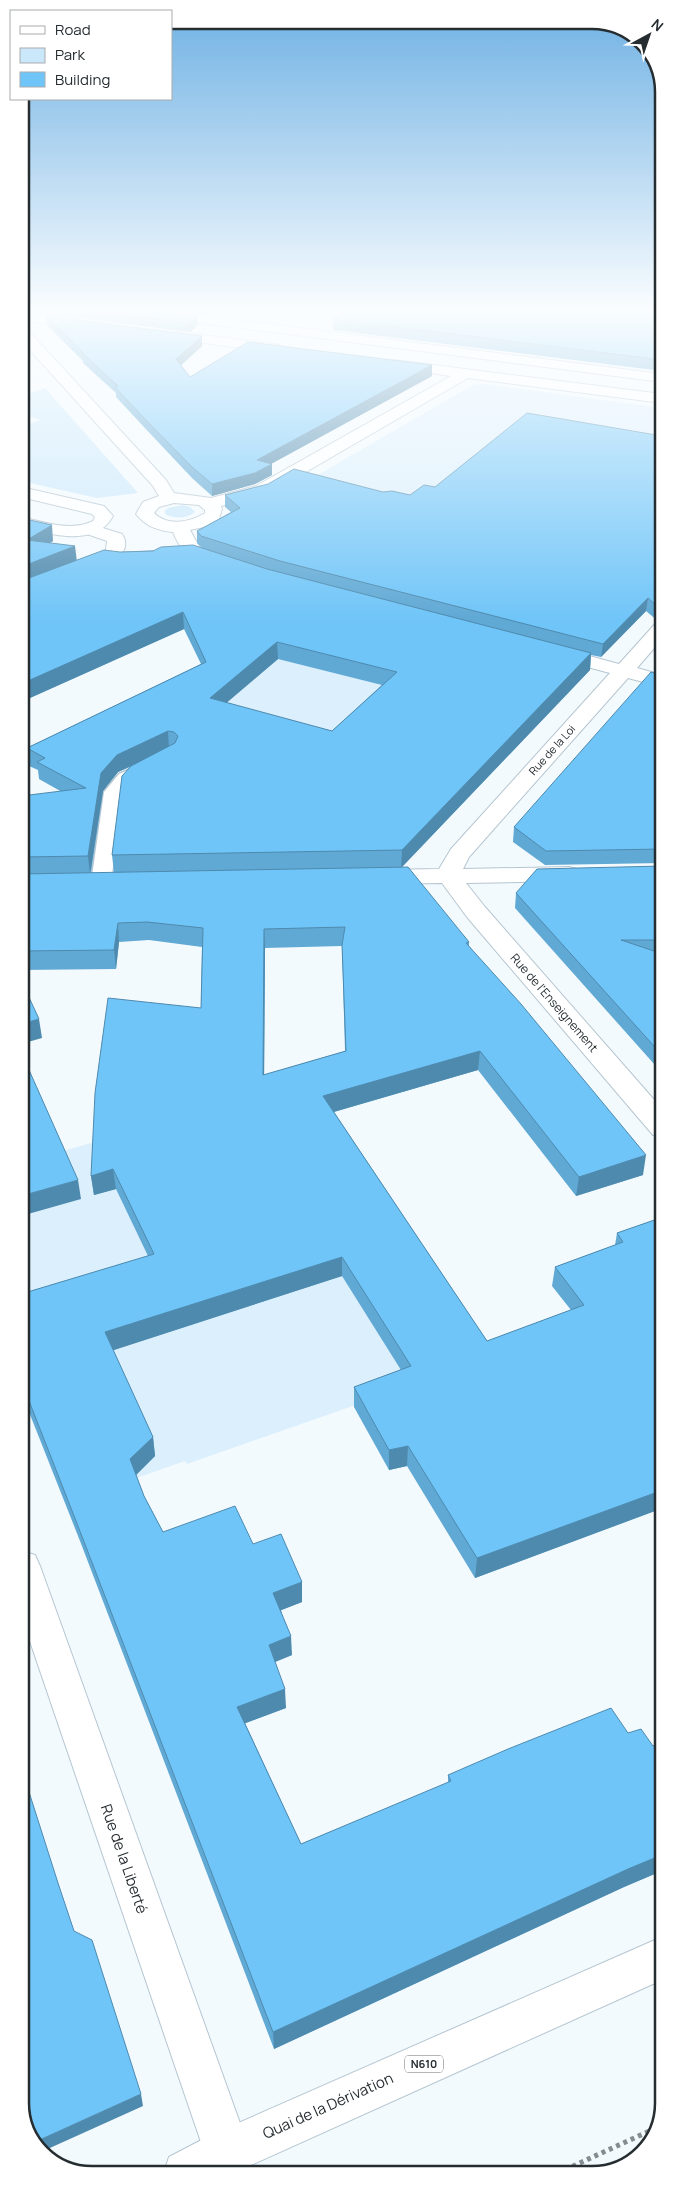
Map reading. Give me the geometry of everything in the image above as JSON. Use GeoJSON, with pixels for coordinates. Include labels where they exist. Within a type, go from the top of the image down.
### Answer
{"type":"FeatureCollection","features":[{"type":"Feature","properties":{"kind":"street"},"geometry":{"type":"LineString","coordinates":[[96,414],[160,484],[169,499]]}},
{"type":"Feature","properties":{"kind":"street"},"geometry":{"type":"LineString","coordinates":[[133,515],[146,510],[150,505],[169,499],[188,498],[210,504],[262,490],[394,414]]}},
{"type":"Feature","properties":{"kind":"street"},"geometry":{"type":"LineString","coordinates":[[29,494],[98,510],[104,516],[133,515],[156,523],[180,526],[206,520],[213,515],[214,509],[210,504]]}},
{"type":"Feature","properties":{"kind":"street"},"geometry":{"type":"LineString","coordinates":[[29,524],[71,532],[90,529],[100,525],[104,516]]}},
{"type":"Feature","properties":{"kind":"street"},"geometry":{"type":"LineString","coordinates":[[180,526],[188,547],[186,554],[236,567]]}},
{"type":"Feature","properties":{"kind":"street"},"geometry":{"type":"LineString","coordinates":[[86,565],[115,552],[116,538],[90,529]]}},
{"type":"Feature","properties":{"kind":"street"},"geometry":{"type":"LineString","coordinates":[[105,558],[132,556]]}},
{"type":"Feature","properties":{"kind":"street","name":"Rue de la Loi"},"geometry":{"type":"LineString","coordinates":[[448,875],[459,854],[655,636]]}},
{"type":"Feature","properties":{"kind":"street"},"geometry":{"type":"LineString","coordinates":[[540,650],[655,680]]}},
{"type":"Feature","properties":{"kind":"street"},"geometry":{"type":"LineString","coordinates":[[358,877],[594,873]]}},
{"type":"Feature","properties":{"kind":"street","name":"Rue de l'Enseignement"},"geometry":{"type":"LineString","coordinates":[[448,875],[476,912],[655,1119]]}},
{"type":"Feature","properties":{"kind":"street","name":"Rue de la Liberté"},"geometry":{"type":"LineString","coordinates":[[29,1586],[227,2151]]}},
{"type":"Feature","properties":{"kind":"street","name":"Quai de la Dérivation"},"geometry":{"type":"LineString","coordinates":[[200,2166],[227,2151],[655,1961]]}},
{"type":"Feature","properties":{"kind":"lane"},"geometry":{"type":"LineString","coordinates":[[101,883],[113,792],[125,778],[160,760]]}},
{"type":"Feature","properties":{"kind":"path"},"geometry":{"type":"LineString","coordinates":[[573,2166],[649,2131]]}},
{"type":"Feature","properties":{"kind":"shaded area"},"geometry":{"type":"Polygon","coordinates":[[[422,414],[655,414],[655,461],[525,534],[304,483],[422,414]]]}},
{"type":"Feature","properties":{"kind":"shaded area"},"geometry":{"type":"Polygon","coordinates":[[[394,627],[501,760],[211,716],[245,686],[264,660],[394,627]]]}},
{"type":"Feature","properties":{"kind":"shaded area"},"geometry":{"type":"Polygon","coordinates":[[[302,1083],[410,1386],[187,1464],[185,1461],[65,1503],[29,1413],[29,1161],[302,1083]]]}},
{"type":"Feature","properties":{"kind":"green space"},"geometry":{"type":"Polygon","coordinates":[[[29,414],[68,414],[138,493],[97,498],[29,483],[29,424],[40,420],[29,416],[29,414]]]}},
{"type":"Feature","properties":{"kind":"green space"},"geometry":{"type":"Polygon","coordinates":[[[183,505],[190,507],[195,512],[188,516],[180,517],[172,517],[165,514],[168,508],[183,505]]]}},
{"type":"Feature","properties":{"kind":"building"},"geometry":{"type":"Polygon","coordinates":[[[141,414],[341,414],[257,460],[272,464],[255,473],[212,484],[192,467],[141,414]]]}},
{"type":"Feature","properties":{"kind":"building"},"geometry":{"type":"Polygon","coordinates":[[[525,414],[535,414],[655,435],[655,604],[648,598],[603,644],[280,561],[201,536],[197,531],[240,508],[225,495],[268,484],[294,469],[383,492],[392,491],[410,495],[424,485],[435,487],[525,414]]]}},
{"type":"Feature","properties":{"kind":"building"},"geometry":{"type":"Polygon","coordinates":[[[29,520],[52,525],[29,539],[29,520]]]}},
{"type":"Feature","properties":{"kind":"building"},"geometry":{"type":"Polygon","coordinates":[[[29,540],[75,546],[29,564],[29,540]]]}},
{"type":"Feature","properties":{"kind":"building"},"geometry":{"type":"Polygon","coordinates":[[[193,545],[267,569],[591,653],[402,850],[112,855],[122,776],[131,766],[175,743],[178,736],[174,732],[168,731],[117,755],[101,773],[88,856],[29,857],[29,795],[86,788],[37,762],[45,758],[29,749],[29,747],[206,662],[183,612],[29,680],[29,578],[104,550],[120,552],[153,551],[161,547],[193,545]],[[277,642],[210,698],[332,731],[397,672],[277,642]]]}},
{"type":"Feature","properties":{"kind":"building"},"geometry":{"type":"Polygon","coordinates":[[[651,672],[655,673],[655,849],[546,851],[514,827],[651,672]]]}},
{"type":"Feature","properties":{"kind":"building"},"geometry":{"type":"Polygon","coordinates":[[[655,866],[655,940],[621,940],[655,951],[655,1047],[516,893],[537,869],[655,866]]]}},
{"type":"Feature","properties":{"kind":"building"},"geometry":{"type":"Polygon","coordinates":[[[408,867],[469,942],[466,943],[521,1004],[646,1155],[579,1177],[480,1051],[323,1096],[487,1341],[584,1305],[555,1267],[623,1242],[617,1233],[655,1220],[655,1493],[477,1558],[408,1446],[389,1450],[354,1387],[411,1366],[342,1257],[105,1332],[153,1437],[130,1459],[144,1496],[163,1532],[235,1506],[253,1544],[281,1534],[302,1582],[273,1593],[291,1636],[269,1645],[285,1689],[237,1707],[301,1844],[451,1781],[448,1775],[611,1708],[628,1733],[641,1729],[653,1746],[655,1745],[655,1858],[273,2032],[29,1401],[29,1292],[154,1254],[113,1169],[91,1176],[95,1093],[108,998],[201,1008],[203,928],[147,922],[118,923],[114,950],[29,951],[29,874],[408,867]],[[345,927],[264,929],[263,1075],[346,1051],[342,945],[345,927]]]}},
{"type":"Feature","properties":{"kind":"building"},"geometry":{"type":"Polygon","coordinates":[[[29,997],[39,1019],[29,1022],[29,997]]]}},
{"type":"Feature","properties":{"kind":"building"},"geometry":{"type":"Polygon","coordinates":[[[29,1070],[78,1180],[29,1194],[29,1070]]]}},
{"type":"Feature","properties":{"kind":"building"},"geometry":{"type":"Polygon","coordinates":[[[29,1792],[74,1931],[92,1940],[141,2094],[40,2140],[31,2120],[29,2112],[29,1792]]]}}]}
